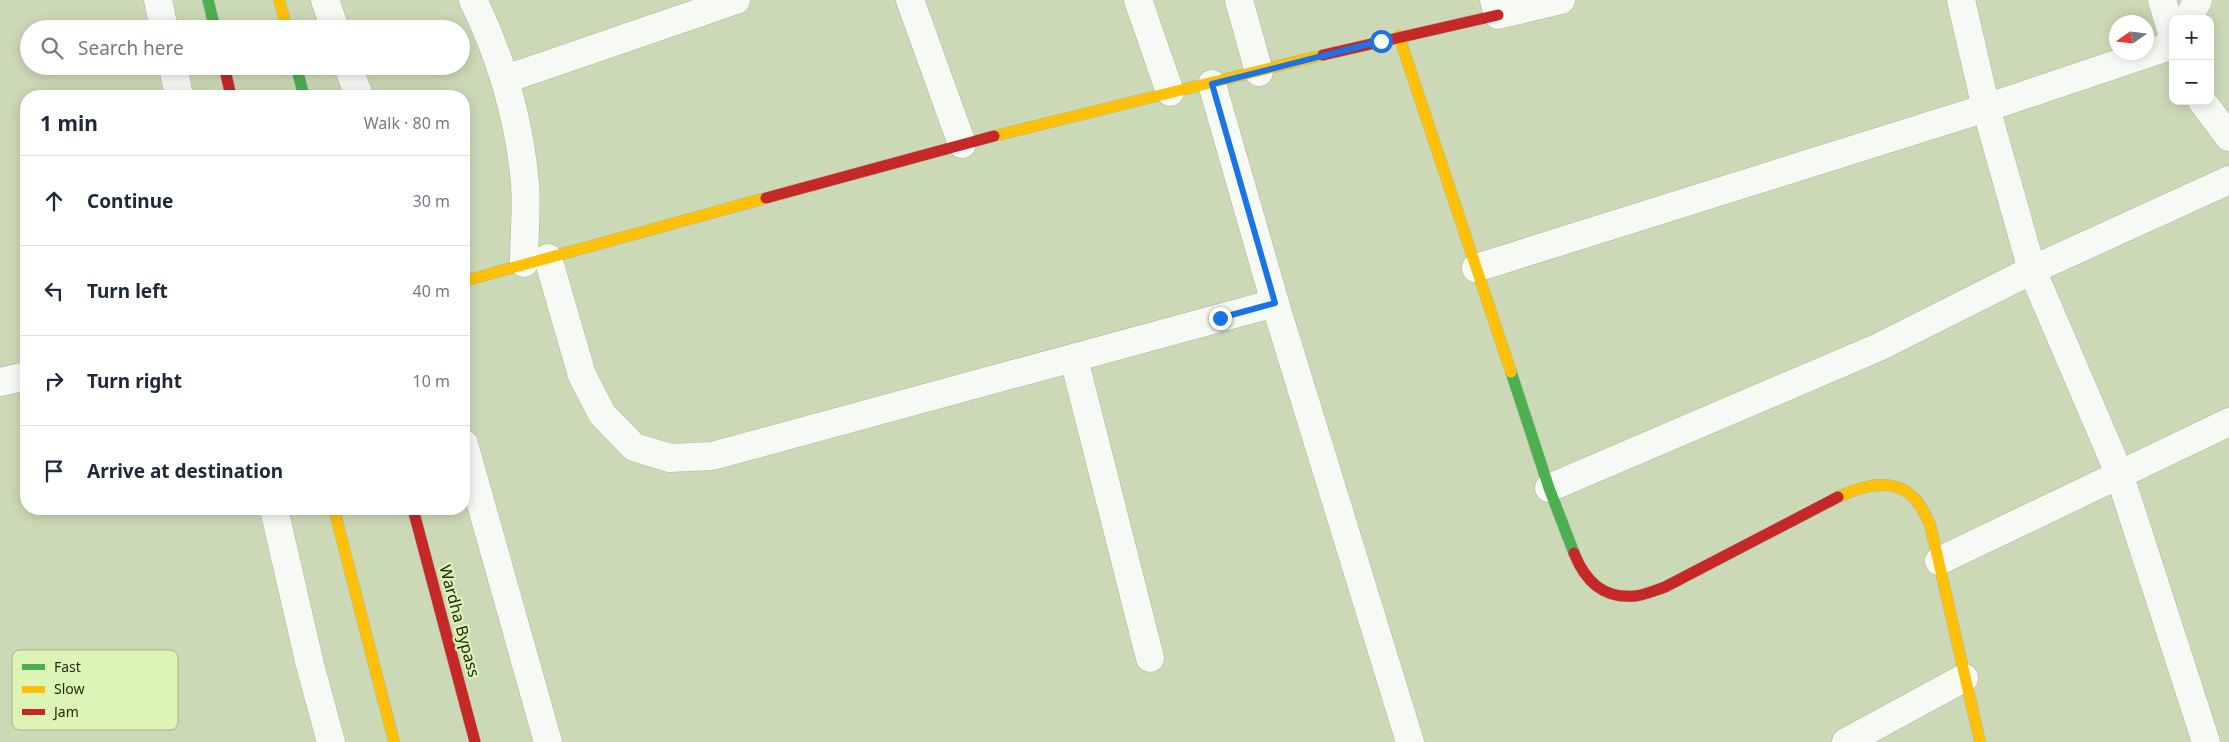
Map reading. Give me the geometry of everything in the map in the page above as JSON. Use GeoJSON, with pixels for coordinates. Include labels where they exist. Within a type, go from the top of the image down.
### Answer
{"type":"FeatureCollection","features":[{"type":"Feature","properties":{"kind":"main road"},"geometry":{"type":"LineString","coordinates":[[208,0],[213,20]]}},
{"type":"Feature","properties":{"kind":"main road"},"geometry":{"type":"LineString","coordinates":[[279,0],[284,20]]}},
{"type":"Feature","properties":{"kind":"main road"},"geometry":{"type":"LineString","coordinates":[[470,279],[962,144],[1170,92],[1259,72],[1399,36],[1496,7]]}},
{"type":"Feature","properties":{"kind":"main road"},"geometry":{"type":"LineString","coordinates":[[1399,36],[1549,488],[1579,565],[1591,583],[1613,595],[1636,596],[1665,587],[1840,496],[1869,485],[1896,486],[1916,500],[1930,524],[1980,742]]}},
{"type":"Feature","properties":{"kind":"main road"},"geometry":{"type":"LineString","coordinates":[[226,75],[230,90]]}},
{"type":"Feature","properties":{"kind":"main road"},"geometry":{"type":"LineString","coordinates":[[298,75],[302,90]]}},
{"type":"Feature","properties":{"kind":"main road"},"geometry":{"type":"LineString","coordinates":[[336,515],[394,742]]}},
{"type":"Feature","properties":{"kind":"main road","name":"Wardha Bypass"},"geometry":{"type":"LineString","coordinates":[[415,515],[475,742]]}},
{"type":"Feature","properties":{"kind":"street"},"geometry":{"type":"LineString","coordinates":[[158,0],[162,20]]}},
{"type":"Feature","properties":{"kind":"street"},"geometry":{"type":"LineString","coordinates":[[324,0],[332,20]]}},
{"type":"Feature","properties":{"kind":"street"},"geometry":{"type":"LineString","coordinates":[[473,0],[493,42],[506,79],[518,136],[536,261],[582,375],[602,414],[634,447],[670,458],[712,456],[1275,303]]}},
{"type":"Feature","properties":{"kind":"street"},"geometry":{"type":"LineString","coordinates":[[506,79],[736,0]]}},
{"type":"Feature","properties":{"kind":"street"},"geometry":{"type":"LineString","coordinates":[[910,0],[962,144]]}},
{"type":"Feature","properties":{"kind":"street"},"geometry":{"type":"LineString","coordinates":[[1138,0],[1170,92]]}},
{"type":"Feature","properties":{"kind":"street"},"geometry":{"type":"LineString","coordinates":[[1240,0],[1259,72]]}},
{"type":"Feature","properties":{"kind":"street"},"geometry":{"type":"LineString","coordinates":[[1496,7],[1561,0]]}},
{"type":"Feature","properties":{"kind":"street"},"geometry":{"type":"LineString","coordinates":[[1961,0],[1986,108],[2032,270],[2119,473],[2206,742]]}},
{"type":"Feature","properties":{"kind":"street"},"geometry":{"type":"LineString","coordinates":[[2162,0],[2169,24]]}},
{"type":"Feature","properties":{"kind":"street"},"geometry":{"type":"LineString","coordinates":[[2190,15],[2198,0]]}},
{"type":"Feature","properties":{"kind":"street"},"geometry":{"type":"LineString","coordinates":[[1476,268],[1986,108],[2169,46]]}},
{"type":"Feature","properties":{"kind":"street"},"geometry":{"type":"LineString","coordinates":[[175,75],[178,90]]}},
{"type":"Feature","properties":{"kind":"street"},"geometry":{"type":"LineString","coordinates":[[351,75],[357,90]]}},
{"type":"Feature","properties":{"kind":"street"},"geometry":{"type":"LineString","coordinates":[[1212,84],[1275,303],[1410,742]]}},
{"type":"Feature","properties":{"kind":"street"},"geometry":{"type":"LineString","coordinates":[[2205,105],[2229,137]]}},
{"type":"Feature","properties":{"kind":"street"},"geometry":{"type":"LineString","coordinates":[[1549,488],[1879,346],[2032,270],[2229,180]]}},
{"type":"Feature","properties":{"kind":"street"},"geometry":{"type":"LineString","coordinates":[[1074,359],[1150,658]]}},
{"type":"Feature","properties":{"kind":"street"},"geometry":{"type":"LineString","coordinates":[[0,382],[20,377]]}},
{"type":"Feature","properties":{"kind":"street"},"geometry":{"type":"LineString","coordinates":[[1939,560],[2229,422]]}},
{"type":"Feature","properties":{"kind":"street"},"geometry":{"type":"LineString","coordinates":[[470,465],[548,742]]}},
{"type":"Feature","properties":{"kind":"street"},"geometry":{"type":"LineString","coordinates":[[275,515],[310,665],[332,742]]}},
{"type":"Feature","properties":{"kind":"street"},"geometry":{"type":"LineString","coordinates":[[1846,742],[1964,678]]}},
{"type":"Feature","properties":{"kind":"traffic: fast"},"geometry":{"type":"LineString","coordinates":[[208,0],[213,20]]}},
{"type":"Feature","properties":{"kind":"traffic: fast"},"geometry":{"type":"LineString","coordinates":[[298,75],[302,90]]}},
{"type":"Feature","properties":{"kind":"traffic: fast"},"geometry":{"type":"LineString","coordinates":[[1511,372],[1549,488],[1574,553]]}},
{"type":"Feature","properties":{"kind":"traffic: slow"},"geometry":{"type":"LineString","coordinates":[[279,0],[285,20]]}},
{"type":"Feature","properties":{"kind":"traffic: slow"},"geometry":{"type":"LineString","coordinates":[[1399,36],[1511,372]]}},
{"type":"Feature","properties":{"kind":"traffic: slow"},"geometry":{"type":"LineString","coordinates":[[994,136],[1323,55]]}},
{"type":"Feature","properties":{"kind":"traffic: slow"},"geometry":{"type":"LineString","coordinates":[[470,279],[766,198]]}},
{"type":"Feature","properties":{"kind":"traffic: slow"},"geometry":{"type":"LineString","coordinates":[[1838,497],[1868,486],[1889,485],[1908,492],[1922,509],[1930,524],[1980,742]]}},
{"type":"Feature","properties":{"kind":"traffic: slow"},"geometry":{"type":"LineString","coordinates":[[336,515],[394,742]]}},
{"type":"Feature","properties":{"kind":"traffic: jam"},"geometry":{"type":"LineString","coordinates":[[1323,55],[1498,15]]}},
{"type":"Feature","properties":{"kind":"traffic: jam"},"geometry":{"type":"LineString","coordinates":[[226,75],[230,90]]}},
{"type":"Feature","properties":{"kind":"traffic: jam"},"geometry":{"type":"LineString","coordinates":[[766,198],[994,136]]}},
{"type":"Feature","properties":{"kind":"traffic: jam"},"geometry":{"type":"LineString","coordinates":[[1574,553],[1578,563],[1590,580],[1605,591],[1624,596],[1647,594],[1665,587],[1838,497]]}},
{"type":"Feature","properties":{"kind":"traffic: jam"},"geometry":{"type":"LineString","coordinates":[[415,515],[475,742]]}},
{"type":"Feature","properties":{"kind":"route"},"geometry":{"type":"LineString","coordinates":[[1220,318],[1275,303],[1212,84],[1381,41]]}}]}
